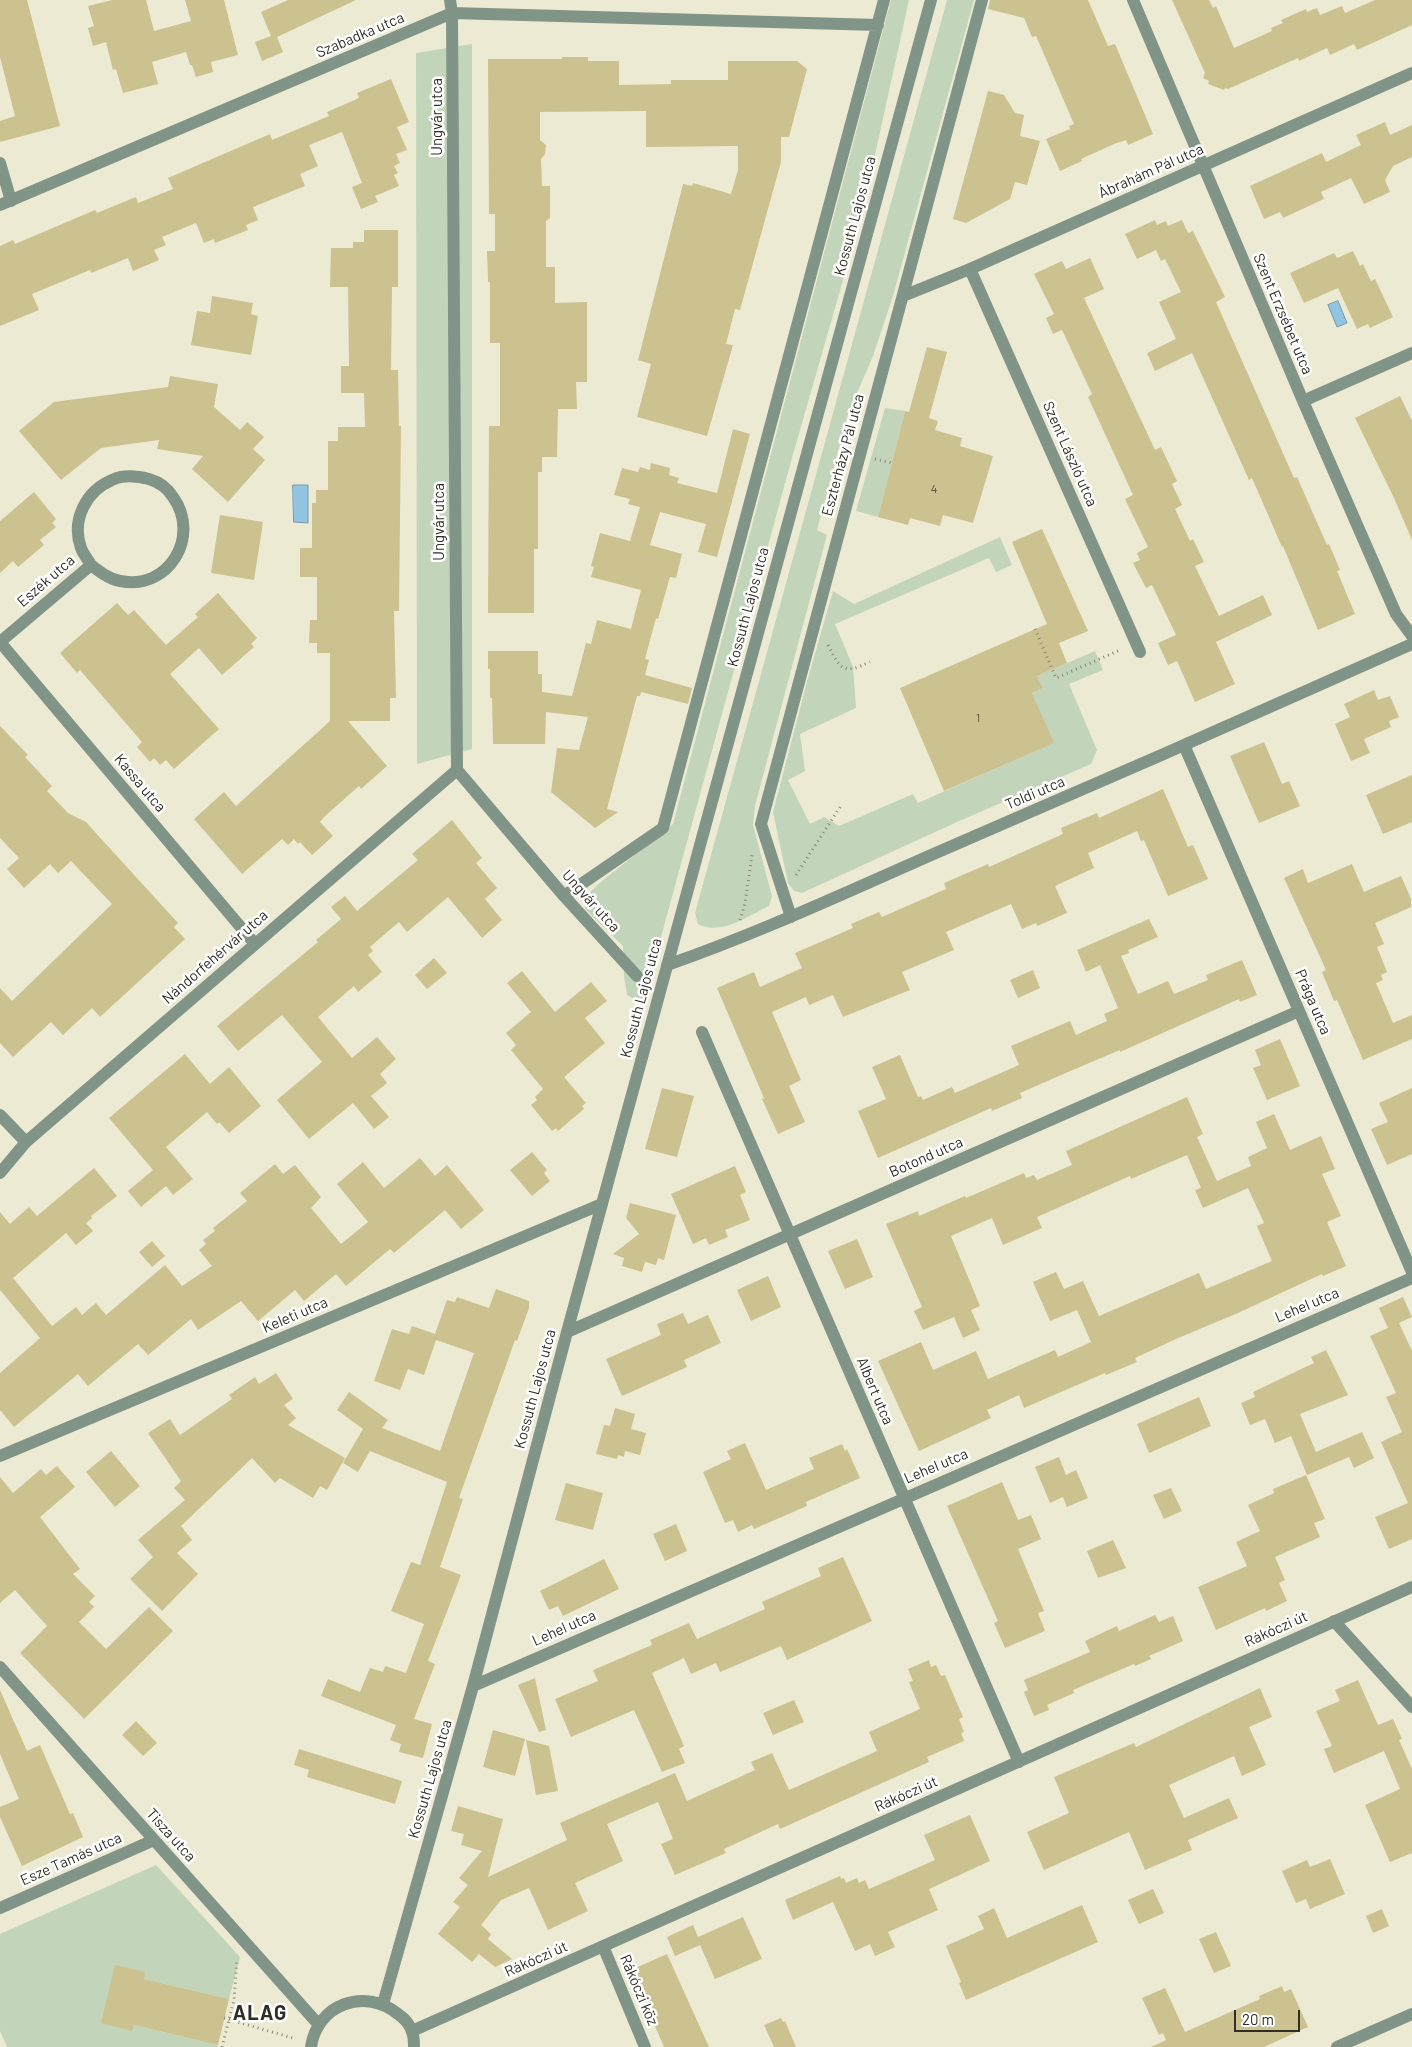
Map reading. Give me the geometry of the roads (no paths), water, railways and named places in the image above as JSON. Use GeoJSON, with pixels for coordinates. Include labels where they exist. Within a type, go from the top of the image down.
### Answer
{"type":"FeatureCollection","features":[{"type":"Feature","properties":{"kind":"street","name":"Ungvár utca"},"geometry":{"type":"LineString","coordinates":[[450,0],[452,13],[457,770],[564,896],[637,976]]}},
{"type":"Feature","properties":{"kind":"street","name":"Kossuth Lajos utca"},"geometry":{"type":"LineString","coordinates":[[564,896],[663,828],[884,0]]}},
{"type":"Feature","properties":{"kind":"street","name":"Kossuth Lajos utca"},"geometry":{"type":"LineString","coordinates":[[383,2004],[473,1686],[566,1332],[931,0]]}},
{"type":"Feature","properties":{"kind":"street","name":"Eszterházy Pál utca"},"geometry":{"type":"LineString","coordinates":[[791,917],[761,824],[982,0]]}},
{"type":"Feature","properties":{"kind":"street","name":"Szent Erzsébet utca"},"geometry":{"type":"LineString","coordinates":[[1133,0],[1202,166],[1396,614],[1412,636]]}},
{"type":"Feature","properties":{"kind":"street","name":"Szabadka utca"},"geometry":{"type":"LineString","coordinates":[[5,203],[452,13],[878,25]]}},
{"type":"Feature","properties":{"kind":"street","name":"Ábrahám Pál utca"},"geometry":{"type":"LineString","coordinates":[[903,296],[970,270],[1412,73]]}},
{"type":"Feature","properties":{"kind":"street"},"geometry":{"type":"LineString","coordinates":[[0,163],[5,203]]}},
{"type":"Feature","properties":{"kind":"street","name":"Szent László utca"},"geometry":{"type":"LineString","coordinates":[[970,270],[1139,647]]}},
{"type":"Feature","properties":{"kind":"street"},"geometry":{"type":"LineString","coordinates":[[1303,401],[1412,353]]}},
{"type":"Feature","properties":{"kind":"street","name":"Eszék utca"},"geometry":{"type":"LineString","coordinates":[[137,476],[154,480],[169,491],[179,505],[184,522],[184,539],[178,555],[168,568],[154,578],[128,582],[104,575],[91,564],[81,549],[78,531],[80,513],[89,497],[102,484],[118,477],[137,476]]}},
{"type":"Feature","properties":{"kind":"street","name":"Eszék utca"},"geometry":{"type":"LineString","coordinates":[[0,642],[91,564]]}},
{"type":"Feature","properties":{"kind":"street","name":"Kassa utca"},"geometry":{"type":"LineString","coordinates":[[0,642],[255,944]]}},
{"type":"Feature","properties":{"kind":"street","name":"Toldi utca"},"geometry":{"type":"LineString","coordinates":[[667,965],[733,942],[1412,644]]}},
{"type":"Feature","properties":{"kind":"street","name":"Prága utca"},"geometry":{"type":"LineString","coordinates":[[1184,745],[1412,1272]]}},
{"type":"Feature","properties":{"kind":"street","name":"Nándorfehérvár utca"},"geometry":{"type":"LineString","coordinates":[[0,1173],[26,1142],[457,770]]}},
{"type":"Feature","properties":{"kind":"street","name":"Botond utca"},"geometry":{"type":"LineString","coordinates":[[566,1332],[1299,1011]]}},
{"type":"Feature","properties":{"kind":"street","name":"Albert utca"},"geometry":{"type":"LineString","coordinates":[[702,1032],[1019,1762]]}},
{"type":"Feature","properties":{"kind":"street"},"geometry":{"type":"LineString","coordinates":[[0,1115],[26,1142]]}},
{"type":"Feature","properties":{"kind":"street","name":"Keleti utca"},"geometry":{"type":"LineString","coordinates":[[0,1456],[602,1204]]}},
{"type":"Feature","properties":{"kind":"street","name":"Lehel utca"},"geometry":{"type":"LineString","coordinates":[[473,1686],[1412,1278]]}},
{"type":"Feature","properties":{"kind":"street","name":"Rákóczi út"},"geometry":{"type":"LineString","coordinates":[[412,2031],[1412,1587]]}},
{"type":"Feature","properties":{"kind":"street"},"geometry":{"type":"LineString","coordinates":[[1334,1621],[1412,1707]]}},
{"type":"Feature","properties":{"kind":"street","name":"Tisza utca"},"geometry":{"type":"LineString","coordinates":[[0,1667],[318,2025]]}},
{"type":"Feature","properties":{"kind":"street","name":"Esze Tamás utca"},"geometry":{"type":"LineString","coordinates":[[0,1908],[154,1840]]}},
{"type":"Feature","properties":{"kind":"street","name":"Rákóczi köz"},"geometry":{"type":"LineString","coordinates":[[603,1946],[645,2047]]}},
{"type":"Feature","properties":{"kind":"street"},"geometry":{"type":"LineString","coordinates":[[312,2045],[318,2025],[334,2009],[354,2001],[368,2000],[383,2004],[404,2019],[412,2031],[414,2047]]}},
{"type":"Feature","properties":{"kind":"street"},"geometry":{"type":"LineString","coordinates":[[1337,2047],[1412,2014]]}},
{"type":"Feature","properties":{"kind":"water"},"geometry":{"type":"Polygon","coordinates":[[[1338,301],[1347,323],[1337,327],[1328,305],[1338,301]]]}},
{"type":"Feature","properties":{"kind":"water"},"geometry":{"type":"Polygon","coordinates":[[[293,485],[308,485],[308,523],[294,522],[293,485]]]}},
{"type":"Feature","properties":{"kind":"district","name":"ALAG"},"geometry":{"type":"Point","coordinates":[260,2013]}}]}
